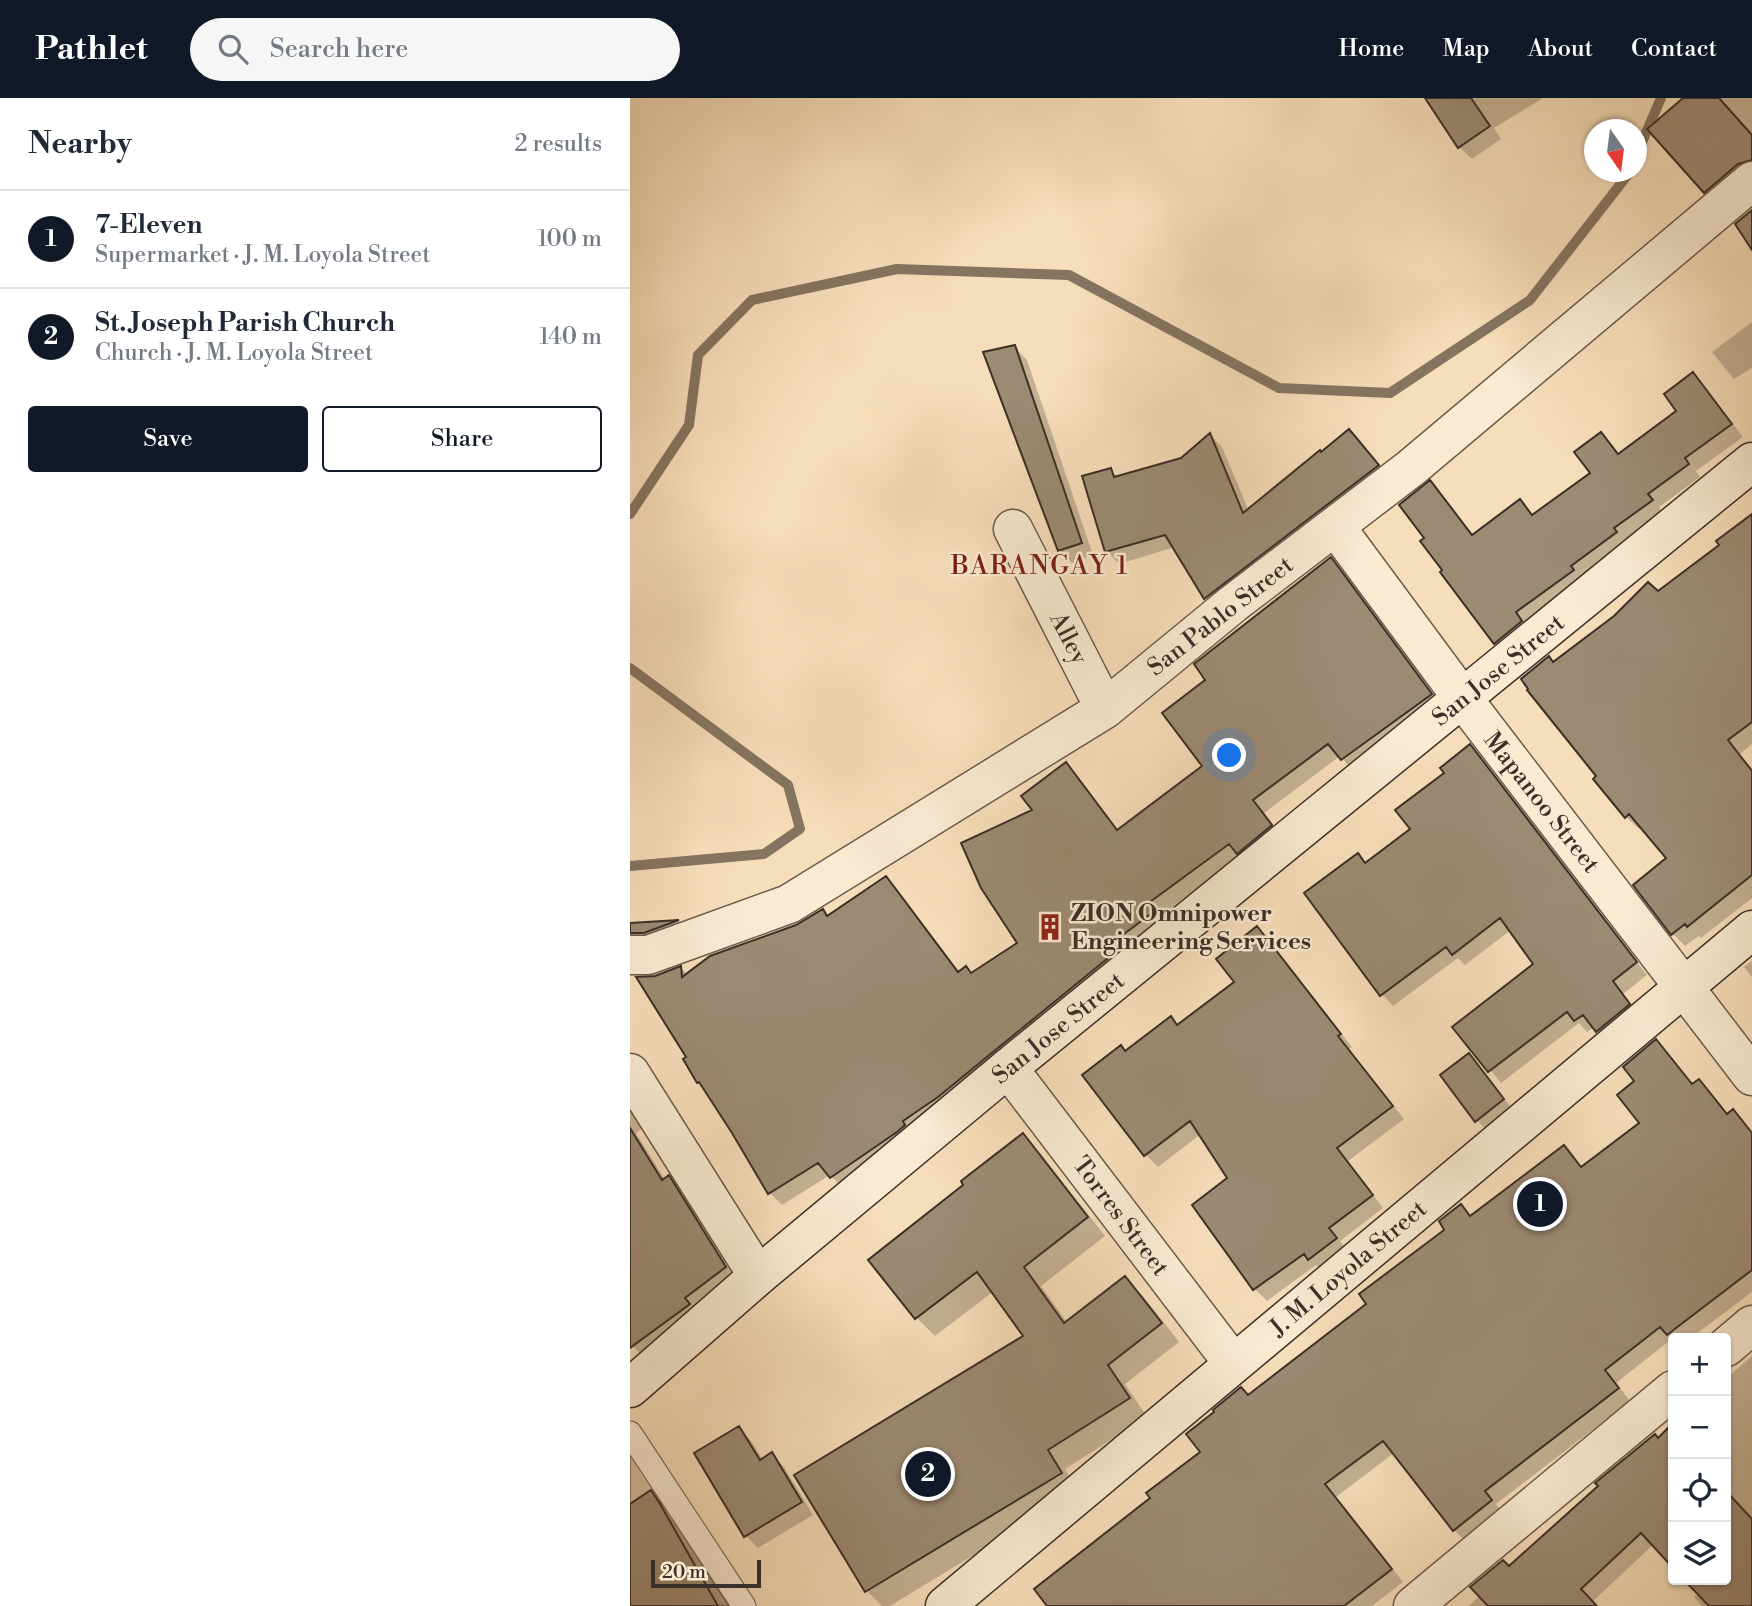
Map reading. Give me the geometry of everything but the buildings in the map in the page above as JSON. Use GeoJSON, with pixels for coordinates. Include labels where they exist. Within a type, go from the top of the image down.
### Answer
{"type":"FeatureCollection","features":[{"type":"Feature","properties":{"kind":"street","name":"San Pablo Street"},"geometry":{"type":"LineString","coordinates":[[630,955],[648,955],[789,904],[1105,709],[1234,603],[1411,468],[1752,181]]}},
{"type":"Feature","properties":{"kind":"street","name":"San Jose Street"},"geometry":{"type":"LineString","coordinates":[[630,1388],[758,1276],[1008,1068],[1752,462]]}},
{"type":"Feature","properties":{"kind":"street","name":"Mapanoo Street"},"geometry":{"type":"LineString","coordinates":[[1335,526],[1463,699],[1752,1076]]}},
{"type":"Feature","properties":{"kind":"street","name":"Alley"},"geometry":{"type":"LineString","coordinates":[[1013,529],[1105,709]]}},
{"type":"Feature","properties":{"kind":"street","name":"J. M. Loyola Street"},"geometry":{"type":"LineString","coordinates":[[945,1606],[1752,930]]}},
{"type":"Feature","properties":{"kind":"street","name":"Torres Street"},"geometry":{"type":"LineString","coordinates":[[1008,1068],[1233,1363]]}},
{"type":"Feature","properties":{"kind":"street"},"geometry":{"type":"LineString","coordinates":[[630,1073],[758,1276]]}},
{"type":"Feature","properties":{"kind":"street"},"geometry":{"type":"LineString","coordinates":[[1731,1343],[1752,1325]]}},
{"type":"Feature","properties":{"kind":"street"},"geometry":{"type":"LineString","coordinates":[[1413,1606],[1668,1394]]}},
{"type":"Feature","properties":{"kind":"lane"},"geometry":{"type":"LineString","coordinates":[[630,1433],[744,1606]]}},
{"type":"Feature","properties":{"kind":"shaded area"},"geometry":{"type":"Polygon","coordinates":[[[630,1447],[728,1606],[630,1606],[630,1447]]]}},
{"type":"Feature","properties":{"kind":"waterway"},"geometry":{"type":"LineString","coordinates":[[1647,130],[1661,98]]}},
{"type":"Feature","properties":{"kind":"waterway"},"geometry":{"type":"LineString","coordinates":[[630,514],[689,425],[698,355],[752,300],[897,269],[1069,275],[1279,388],[1390,393],[1530,300],[1622,182]]}},
{"type":"Feature","properties":{"kind":"waterway"},"geometry":{"type":"LineString","coordinates":[[630,668],[788,785],[800,829],[764,854],[630,866]]}},
{"type":"Feature","properties":{"kind":"place","name":"ZION Omnipower Engineering Services"},"geometry":{"type":"Point","coordinates":[1050,927]}},
{"type":"Feature","properties":{"kind":"place","name":"7-Eleven"},"geometry":{"type":"Point","coordinates":[1540,1204]}},
{"type":"Feature","properties":{"kind":"place","name":"St. Joseph Parish Church"},"geometry":{"type":"Point","coordinates":[928,1474]}},
{"type":"Feature","properties":{"kind":"district","name":"BARANGAY 1"},"geometry":{"type":"Point","coordinates":[1040,565]}}]}
